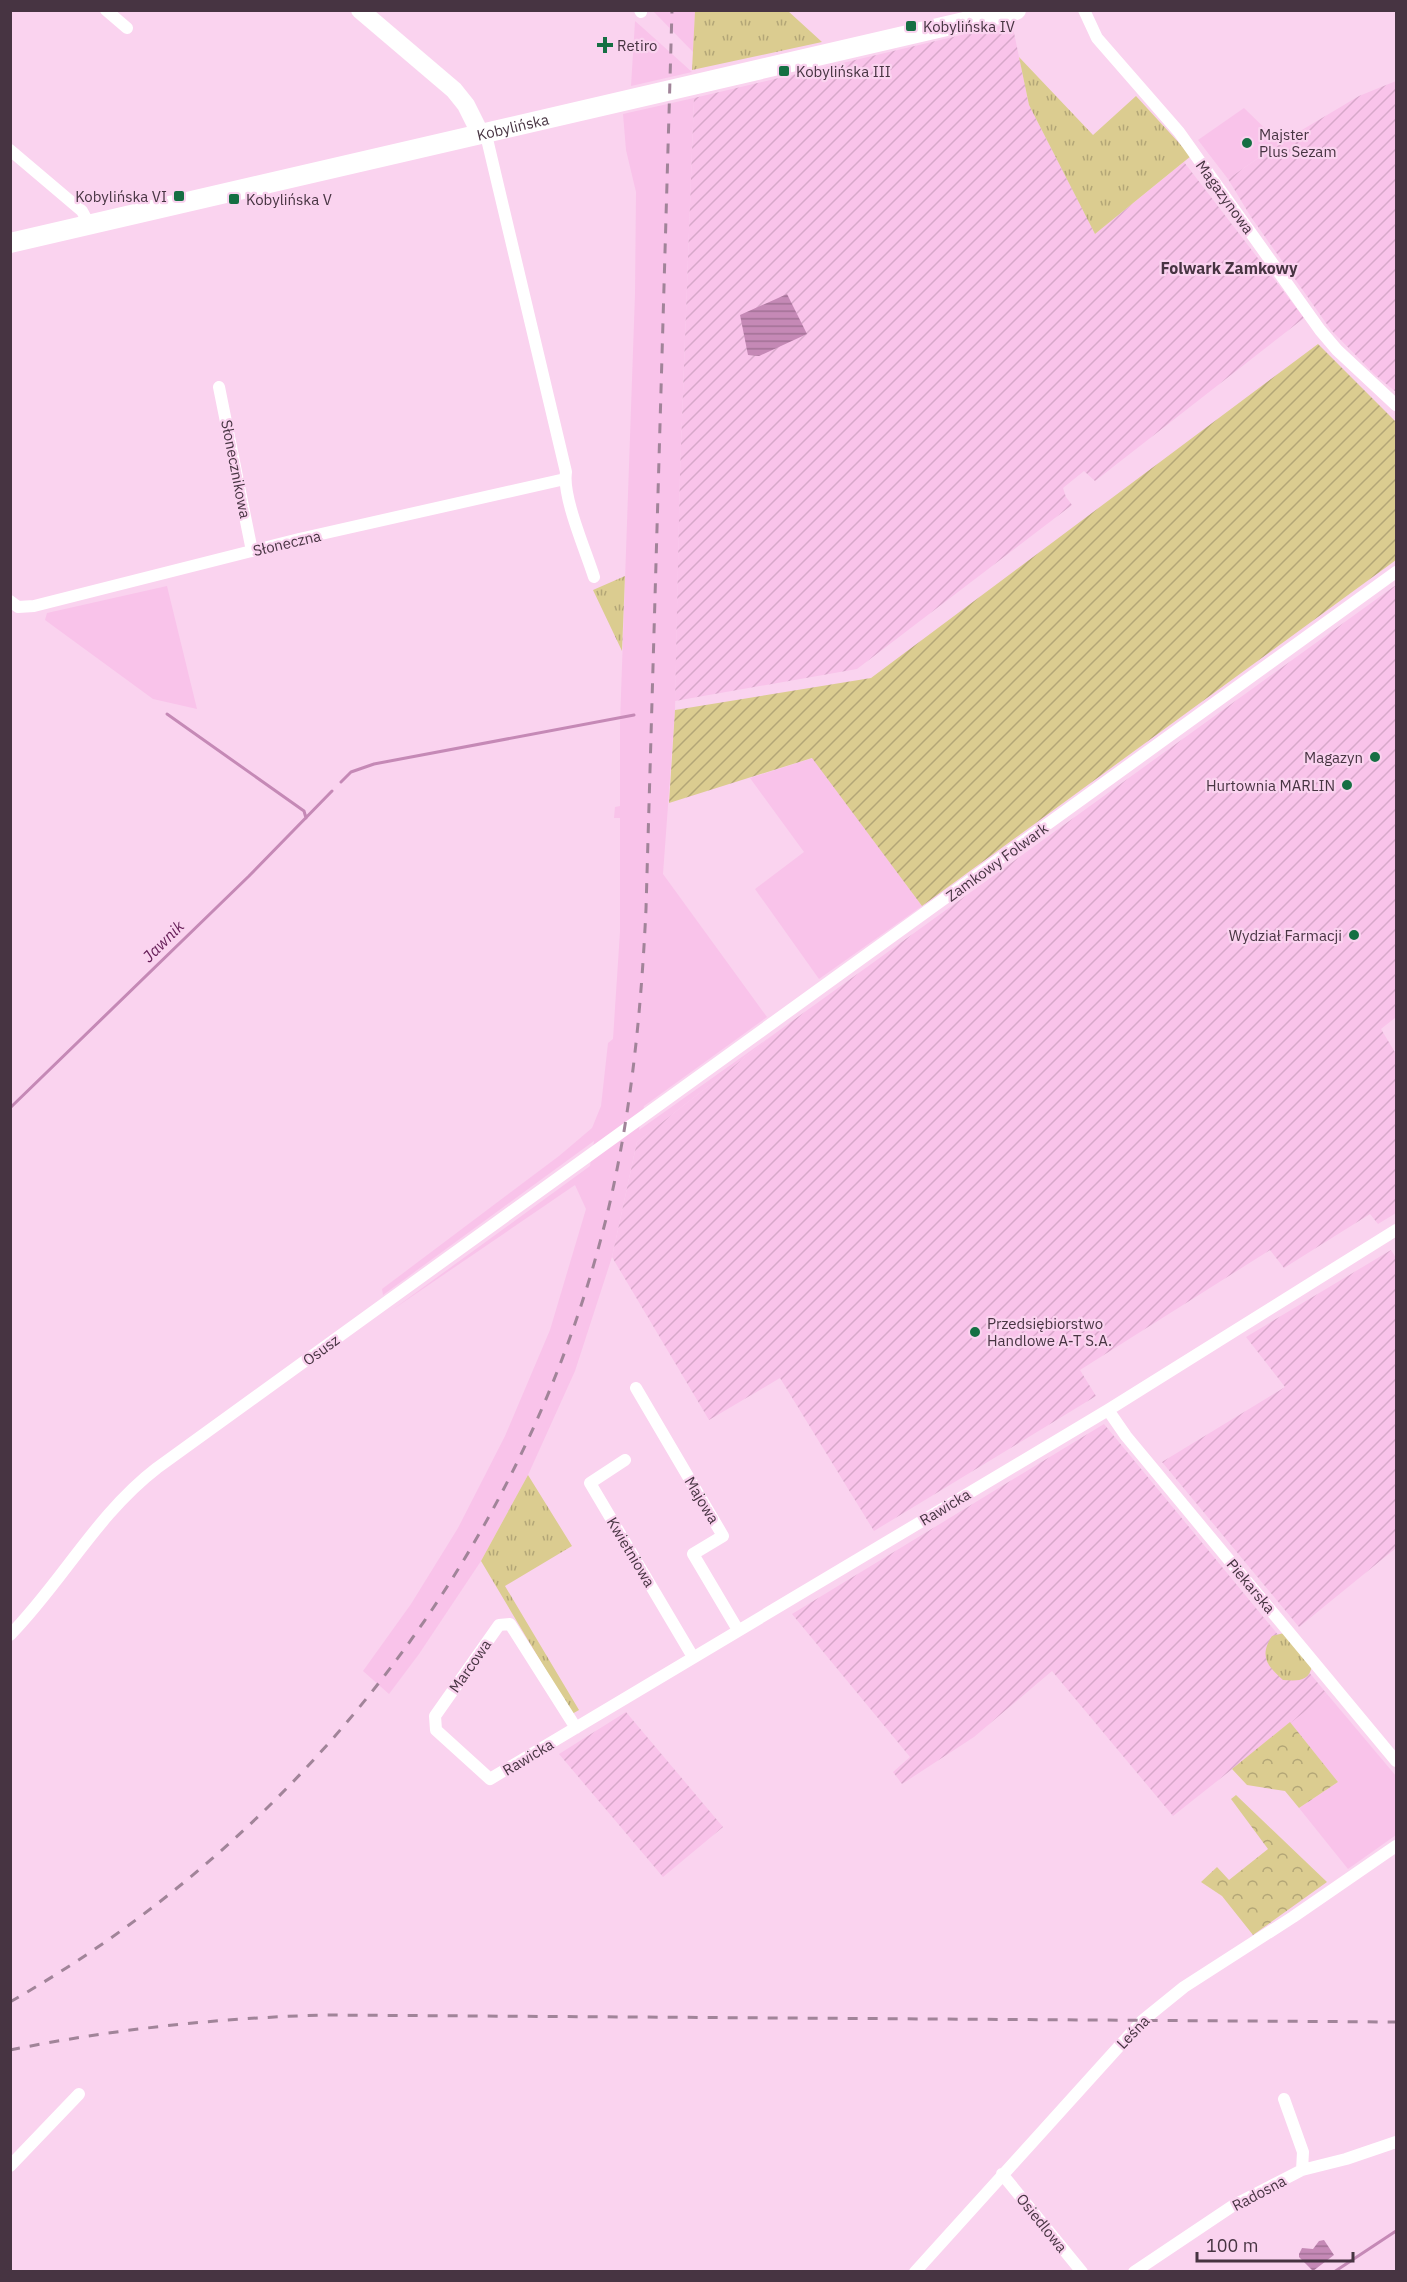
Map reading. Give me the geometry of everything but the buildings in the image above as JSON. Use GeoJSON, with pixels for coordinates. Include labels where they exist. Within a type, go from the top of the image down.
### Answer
{"type":"FeatureCollection","features":[{"type":"Feature","properties":{"kind":"main road","name":"Kobylińska"},"geometry":{"type":"LineString","coordinates":[[10,243],[1016,10]]}},
{"type":"Feature","properties":{"kind":"street"},"geometry":{"type":"LineString","coordinates":[[106,10],[127,28]]}},
{"type":"Feature","properties":{"kind":"street"},"geometry":{"type":"LineString","coordinates":[[360,10],[454,90],[466,105],[480,134],[488,139],[566,472],[565,479],[573,515],[594,577]]}},
{"type":"Feature","properties":{"kind":"street","name":"Magazynowa"},"geometry":{"type":"LineString","coordinates":[[1084,10],[1097,38],[1179,132],[1320,330],[1337,350],[1396,405]]}},
{"type":"Feature","properties":{"kind":"street"},"geometry":{"type":"LineString","coordinates":[[12,154],[82,211],[89,224]]}},
{"type":"Feature","properties":{"kind":"street","name":"Słonecznikowa"},"geometry":{"type":"LineString","coordinates":[[219,387],[252,551]]}},
{"type":"Feature","properties":{"kind":"street","name":"Słoneczna"},"geometry":{"type":"LineString","coordinates":[[10,601],[18,607],[34,606],[252,551],[565,479]]}},
{"type":"Feature","properties":{"kind":"street","name":"Zamkowy Folwark"},"geometry":{"type":"LineString","coordinates":[[596,1152],[1396,572]]}},
{"type":"Feature","properties":{"kind":"street","name":"Osusz"},"geometry":{"type":"LineString","coordinates":[[10,1635],[111,1511],[138,1483],[596,1152]]}},
{"type":"Feature","properties":{"kind":"street","name":"Rawicka"},"geometry":{"type":"LineString","coordinates":[[490,1779],[1108,1410],[1396,1230]]}},
{"type":"Feature","properties":{"kind":"street","name":"Majowa"},"geometry":{"type":"LineString","coordinates":[[636,1388],[723,1536],[693,1554],[738,1630]]}},
{"type":"Feature","properties":{"kind":"street","name":"Piekarska"},"geometry":{"type":"LineString","coordinates":[[1108,1410],[1133,1444],[1396,1761]]}},
{"type":"Feature","properties":{"kind":"street","name":"Kwietniowa"},"geometry":{"type":"LineString","coordinates":[[625,1460],[590,1483],[693,1657]]}},
{"type":"Feature","properties":{"kind":"street","name":"Marcowa"},"geometry":{"type":"LineString","coordinates":[[490,1779],[436,1730],[435,1716],[499,1625],[510,1624],[576,1728]]}},
{"type":"Feature","properties":{"kind":"street","name":"Leśna"},"geometry":{"type":"LineString","coordinates":[[915,2271],[1142,2020],[1159,2006],[1396,1846]]}},
{"type":"Feature","properties":{"kind":"street"},"geometry":{"type":"LineString","coordinates":[[10,2166],[79,2094]]}},
{"type":"Feature","properties":{"kind":"street"},"geometry":{"type":"LineString","coordinates":[[1284,2099],[1303,2152],[1302,2170]]}},
{"type":"Feature","properties":{"kind":"street","name":"Radosna"},"geometry":{"type":"LineString","coordinates":[[1134,2271],[1234,2205],[1302,2170],[1346,2159],[1396,2142]]}},
{"type":"Feature","properties":{"kind":"street","name":"Osiedlowa"},"geometry":{"type":"LineString","coordinates":[[1002,2174],[1082,2271]]}},
{"type":"Feature","properties":{"kind":"shaded area"},"geometry":{"type":"Polygon","coordinates":[[[653,11],[695,11],[693,52],[653,11]]]}},
{"type":"Feature","properties":{"kind":"shaded area"},"geometry":{"type":"Polygon","coordinates":[[[635,21],[643,28],[692,72],[631,86],[635,21]]]}},
{"type":"Feature","properties":{"kind":"shaded area"},"geometry":{"type":"Polygon","coordinates":[[[1012,23],[1029,105],[1095,234],[1184,162],[1304,318],[1095,481],[1084,471],[1063,488],[1072,505],[857,669],[675,701],[680,473],[694,98],[1012,23]]]}},
{"type":"Feature","properties":{"kind":"shaded area"},"geometry":{"type":"Polygon","coordinates":[[[1396,81],[1396,392],[1374,374],[1331,330],[1251,217],[1228,179],[1280,143],[1359,96],[1396,81]]]}},
{"type":"Feature","properties":{"kind":"shaded area"},"geometry":{"type":"Polygon","coordinates":[[[694,98],[680,473],[675,710],[663,874],[767,1017],[644,1106],[639,1130],[777,1032],[637,1142],[612,1257],[575,1371],[528,1475],[481,1561],[419,1654],[389,1694],[363,1671],[411,1604],[458,1528],[505,1436],[550,1330],[586,1209],[575,1185],[392,1310],[590,1166],[594,1141],[383,1295],[382,1289],[559,1156],[592,1128],[601,1106],[608,1043],[613,1039],[620,932],[620,818],[614,818],[615,807],[620,806],[620,723],[635,294],[636,192],[626,150],[623,114],[694,98]]]}},
{"type":"Feature","properties":{"kind":"shaded area"},"geometry":{"type":"Polygon","coordinates":[[[1244,108],[1280,143],[1228,179],[1198,140],[1244,108]]]}},
{"type":"Feature","properties":{"kind":"shaded area"},"geometry":{"type":"Polygon","coordinates":[[[787,294],[807,334],[759,356],[748,355],[740,315],[787,294]]]}},
{"type":"Feature","properties":{"kind":"shaded area"},"geometry":{"type":"Polygon","coordinates":[[[1396,585],[1396,1017],[1381,1029],[1396,1054],[1396,1213],[1378,1224],[1370,1214],[1284,1268],[1270,1250],[1080,1370],[1096,1396],[874,1531],[780,1378],[709,1420],[612,1257],[637,1142],[777,1032],[1396,585]]]}},
{"type":"Feature","properties":{"kind":"shaded area"},"geometry":{"type":"Polygon","coordinates":[[[167,586],[197,709],[153,699],[45,620],[47,613],[167,586]]]}},
{"type":"Feature","properties":{"kind":"shaded area"},"geometry":{"type":"Polygon","coordinates":[[[813,758],[922,906],[819,979],[755,889],[804,852],[750,778],[813,758]]]}},
{"type":"Feature","properties":{"kind":"shaded area"},"geometry":{"type":"Polygon","coordinates":[[[1391,1250],[1396,1258],[1396,1548],[1299,1627],[1162,1462],[1285,1387],[1246,1337],[1391,1250]]]}},
{"type":"Feature","properties":{"kind":"shaded area"},"geometry":{"type":"Polygon","coordinates":[[[1104,1424],[1327,1694],[1173,1816],[1052,1671],[974,1737],[902,1784],[893,1772],[910,1757],[792,1614],[1104,1424]]]}},
{"type":"Feature","properties":{"kind":"shaded area"},"geometry":{"type":"Polygon","coordinates":[[[1327,1694],[1396,1776],[1396,1835],[1348,1869],[1299,1808],[1338,1782],[1290,1722],[1327,1694]]]}},
{"type":"Feature","properties":{"kind":"shaded area"},"geometry":{"type":"Polygon","coordinates":[[[626,1712],[723,1827],[663,1877],[559,1754],[626,1712]]]}},
{"type":"Feature","properties":{"kind":"shaded area"},"geometry":{"type":"Polygon","coordinates":[[[1324,2240],[1334,2255],[1313,2271],[1299,2257],[1299,2254],[1302,2248],[1313,2249],[1319,2241],[1324,2240]]]}},
{"type":"Feature","properties":{"kind":"green space"},"geometry":{"type":"Polygon","coordinates":[[[695,11],[788,11],[822,42],[692,70],[695,11]]]}},
{"type":"Feature","properties":{"kind":"green space"},"geometry":{"type":"Polygon","coordinates":[[[1019,57],[1093,135],[1136,96],[1191,156],[1095,234],[1029,105],[1019,57]]]}},
{"type":"Feature","properties":{"kind":"green space"},"geometry":{"type":"Polygon","coordinates":[[[1318,344],[1396,422],[1396,560],[922,906],[812,758],[669,803],[675,710],[871,678],[1318,344]]]}},
{"type":"Feature","properties":{"kind":"green space"},"geometry":{"type":"Polygon","coordinates":[[[625,576],[622,651],[593,590],[625,576]]]}},
{"type":"Feature","properties":{"kind":"green space"},"geometry":{"type":"Polygon","coordinates":[[[528,1475],[572,1546],[505,1586],[579,1710],[572,1714],[481,1561],[528,1475]]]}},
{"type":"Feature","properties":{"kind":"green space"},"geometry":{"type":"Polygon","coordinates":[[[1284,1633],[1312,1666],[1305,1678],[1283,1680],[1269,1665],[1266,1655],[1268,1643],[1272,1636],[1284,1633]]]}},
{"type":"Feature","properties":{"kind":"green space"},"geometry":{"type":"Polygon","coordinates":[[[1290,1722],[1338,1782],[1299,1808],[1285,1791],[1247,1785],[1232,1769],[1290,1722]]]}},
{"type":"Feature","properties":{"kind":"green space"},"geometry":{"type":"Polygon","coordinates":[[[1236,1795],[1327,1882],[1253,1935],[1222,1896],[1201,1882],[1217,1867],[1229,1880],[1268,1849],[1231,1799],[1236,1795]]]}},
{"type":"Feature","properties":{"kind":"waterway"},"geometry":{"type":"LineString","coordinates":[[167,714],[304,811],[306,818]]}},
{"type":"Feature","properties":{"kind":"waterway","name":"Jawnik"},"geometry":{"type":"LineString","coordinates":[[341,782],[351,772],[374,764],[634,715]]}},
{"type":"Feature","properties":{"kind":"waterway","name":"Jawnik"},"geometry":{"type":"LineString","coordinates":[[10,1108],[249,876],[332,791]]}},
{"type":"Feature","properties":{"kind":"waterway"},"geometry":{"type":"LineString","coordinates":[[1334,2272],[1396,2231]]}},
{"type":"Feature","properties":{"kind":"railway"},"geometry":{"type":"LineString","coordinates":[[10,2002],[117,1934],[216,1855],[307,1767],[388,1671],[459,1567],[520,1457],[569,1340],[606,1219],[615,1181],[634,1065],[641,987],[646,909],[672,10]]}},
{"type":"Feature","properties":{"kind":"railway"},"geometry":{"type":"LineString","coordinates":[[10,2050],[88,2036],[167,2026],[324,2015],[1396,2022]]}},
{"type":"Feature","properties":{"kind":"place","name":"Kobylińska IV"},"geometry":{"type":"Point","coordinates":[911,26]}},
{"type":"Feature","properties":{"kind":"place","name":"Retiro"},"geometry":{"type":"Point","coordinates":[605,45]}},
{"type":"Feature","properties":{"kind":"place","name":"Kobylińska III"},"geometry":{"type":"Point","coordinates":[784,71]}},
{"type":"Feature","properties":{"kind":"place","name":"Majster Plus Sezam"},"geometry":{"type":"Point","coordinates":[1247,143]}},
{"type":"Feature","properties":{"kind":"place","name":"Kobylińska VI"},"geometry":{"type":"Point","coordinates":[179,196]}},
{"type":"Feature","properties":{"kind":"place","name":"Kobylińska V"},"geometry":{"type":"Point","coordinates":[234,199]}},
{"type":"Feature","properties":{"kind":"place","name":"Magazyn"},"geometry":{"type":"Point","coordinates":[1375,757]}},
{"type":"Feature","properties":{"kind":"place","name":"Hurtownia MARLIN"},"geometry":{"type":"Point","coordinates":[1347,785]}},
{"type":"Feature","properties":{"kind":"place","name":"Wydział Farmacji"},"geometry":{"type":"Point","coordinates":[1354,935]}},
{"type":"Feature","properties":{"kind":"place","name":"Przedsiębiorstwo Handlowe A-T S.A."},"geometry":{"type":"Point","coordinates":[975,1332]}},
{"type":"Feature","properties":{"kind":"district","name":"Folwark Zamkowy"},"geometry":{"type":"Point","coordinates":[1229,268]}}]}
